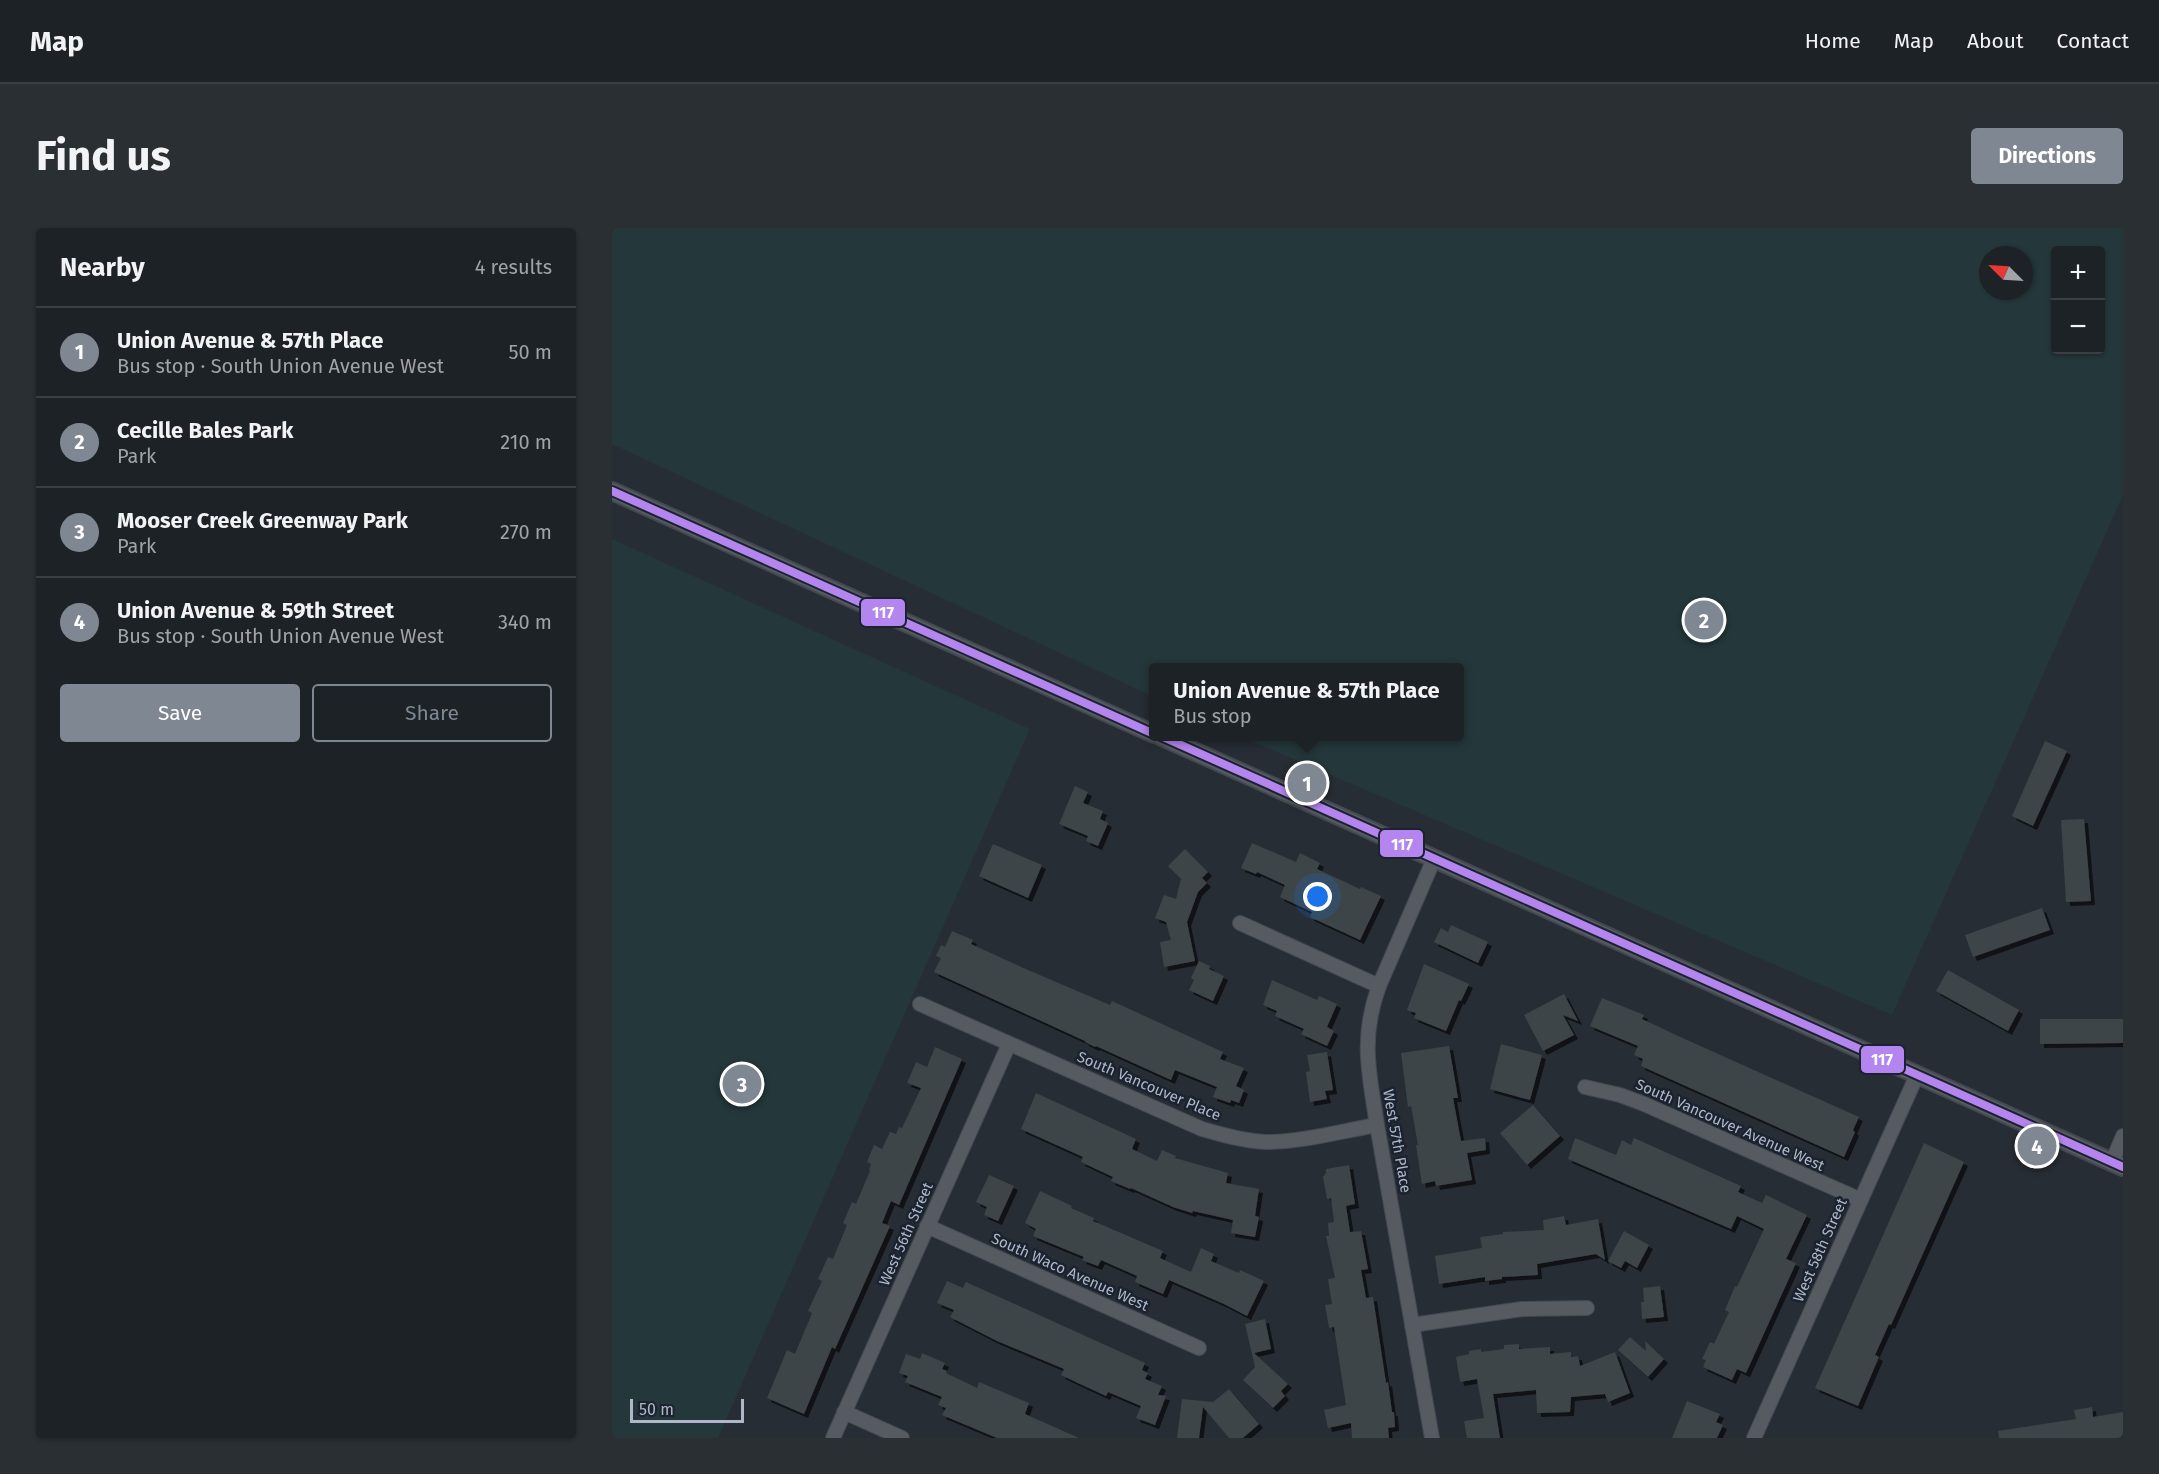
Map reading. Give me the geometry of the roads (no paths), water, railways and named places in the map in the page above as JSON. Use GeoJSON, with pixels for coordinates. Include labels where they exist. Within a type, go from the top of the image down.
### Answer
{"type":"FeatureCollection","features":[{"type":"Feature","properties":{"kind":"street"},"geometry":{"type":"LineString","coordinates":[[612,491],[1149,732]]}},
{"type":"Feature","properties":{"kind":"street"},"geometry":{"type":"LineString","coordinates":[[1171,741],[2117,1164],[2123,1136]]}},
{"type":"Feature","properties":{"kind":"street","name":"West 57th Place"},"geometry":{"type":"LineString","coordinates":[[1432,1438],[1377,1125],[1366,1040],[1379,986],[1434,859]]}},
{"type":"Feature","properties":{"kind":"street"},"geometry":{"type":"LineString","coordinates":[[1240,923],[1379,986]]}},
{"type":"Feature","properties":{"kind":"street","name":"South Vancouver Place"},"geometry":{"type":"LineString","coordinates":[[920,1004],[1202,1129],[1232,1138],[1267,1142],[1377,1125]]}},
{"type":"Feature","properties":{"kind":"street","name":"West 56th Street"},"geometry":{"type":"LineString","coordinates":[[833,1438],[1009,1044]]}},
{"type":"Feature","properties":{"kind":"street","name":"West 58th Street"},"geometry":{"type":"LineString","coordinates":[[1754,1438],[1917,1075]]}},
{"type":"Feature","properties":{"kind":"street","name":"South Vancouver Avenue West"},"geometry":{"type":"LineString","coordinates":[[1585,1087],[1620,1095],[1644,1104],[1860,1200]]}},
{"type":"Feature","properties":{"kind":"street","name":"South Waco Avenue West"},"geometry":{"type":"LineString","coordinates":[[927,1226],[1199,1348]]}},
{"type":"Feature","properties":{"kind":"street"},"geometry":{"type":"LineString","coordinates":[[1412,1325],[1522,1309],[1587,1308]]}},
{"type":"Feature","properties":{"kind":"street"},"geometry":{"type":"LineString","coordinates":[[844,1412],[902,1438]]}},
{"type":"Feature","properties":{"kind":"place","name":"Cecille Bales Park"},"geometry":{"type":"Point","coordinates":[1704,620]}},
{"type":"Feature","properties":{"kind":"place","name":"Union Avenue & 57th Place"},"geometry":{"type":"Point","coordinates":[1307,783]}},
{"type":"Feature","properties":{"kind":"place","name":"Mooser Creek Greenway Park"},"geometry":{"type":"Point","coordinates":[742,1084]}},
{"type":"Feature","properties":{"kind":"place","name":"Union Avenue & 59th Street"},"geometry":{"type":"Point","coordinates":[2037,1146]}}]}
